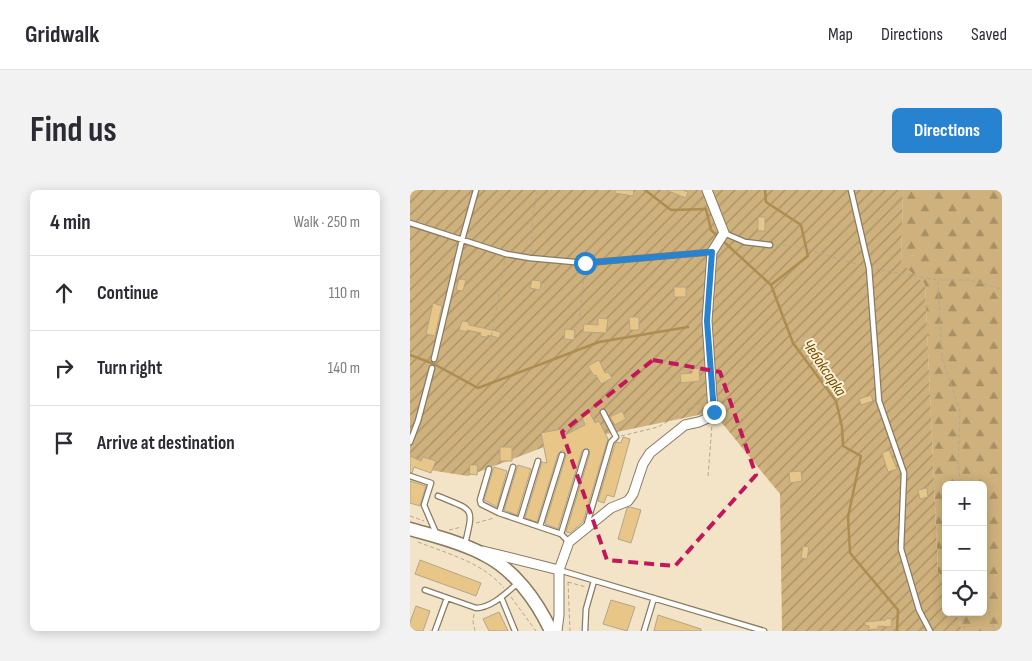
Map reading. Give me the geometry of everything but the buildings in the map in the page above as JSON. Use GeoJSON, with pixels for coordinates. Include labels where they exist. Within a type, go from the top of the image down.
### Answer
{"type":"FeatureCollection","features":[{"type":"Feature","properties":{"kind":"street"},"geometry":{"type":"LineString","coordinates":[[557,631],[568,542],[611,508],[628,501],[633,494],[643,464],[650,453],[685,425],[708,418],[714,412],[707,321],[712,252],[724,233],[707,190]]}},
{"type":"Feature","properties":{"kind":"street"},"geometry":{"type":"LineString","coordinates":[[410,529],[563,572]]}},
{"type":"Feature","properties":{"kind":"street"},"geometry":{"type":"LineString","coordinates":[[467,546],[496,562],[519,582],[534,602],[551,631]]}},
{"type":"Feature","properties":{"kind":"lane"},"geometry":{"type":"LineString","coordinates":[[434,359],[462,240],[476,190]]}},
{"type":"Feature","properties":{"kind":"lane"},"geometry":{"type":"LineString","coordinates":[[851,190],[869,268],[879,401],[904,473],[901,549],[919,610],[930,631]]}},
{"type":"Feature","properties":{"kind":"lane"},"geometry":{"type":"LineString","coordinates":[[410,222],[506,254],[530,258],[585,263],[712,252]]}},
{"type":"Feature","properties":{"kind":"lane"},"geometry":{"type":"LineString","coordinates":[[724,233],[745,242],[770,245]]}},
{"type":"Feature","properties":{"kind":"lane"},"geometry":{"type":"LineString","coordinates":[[410,442],[432,368]]}},
{"type":"Feature","properties":{"kind":"lane"},"geometry":{"type":"LineString","coordinates":[[586,528],[611,442],[616,437],[603,412]]}},
{"type":"Feature","properties":{"kind":"lane"},"geometry":{"type":"LineString","coordinates":[[561,534],[586,452]]}},
{"type":"Feature","properties":{"kind":"lane"},"geometry":{"type":"LineString","coordinates":[[540,526],[562,455]]}},
{"type":"Feature","properties":{"kind":"lane"},"geometry":{"type":"LineString","coordinates":[[520,520],[538,461]]}},
{"type":"Feature","properties":{"kind":"lane"},"geometry":{"type":"LineString","coordinates":[[499,513],[513,467]]}},
{"type":"Feature","properties":{"kind":"lane"},"geometry":{"type":"LineString","coordinates":[[489,469],[480,500],[484,507],[561,534],[568,542]]}},
{"type":"Feature","properties":{"kind":"lane"},"geometry":{"type":"LineString","coordinates":[[410,476],[431,482],[424,505],[433,523],[437,537]]}},
{"type":"Feature","properties":{"kind":"lane"},"geometry":{"type":"LineString","coordinates":[[438,496],[470,511],[467,546]]}},
{"type":"Feature","properties":{"kind":"lane"},"geometry":{"type":"LineString","coordinates":[[563,572],[764,631]]}},
{"type":"Feature","properties":{"kind":"lane"},"geometry":{"type":"LineString","coordinates":[[585,631],[586,609],[594,581]]}},
{"type":"Feature","properties":{"kind":"lane"},"geometry":{"type":"LineString","coordinates":[[425,590],[476,608],[488,606],[519,582]]}},
{"type":"Feature","properties":{"kind":"lane"},"geometry":{"type":"LineString","coordinates":[[501,596],[515,631]]}},
{"type":"Feature","properties":{"kind":"lane"},"geometry":{"type":"LineString","coordinates":[[435,631],[447,598]]}},
{"type":"Feature","properties":{"kind":"lane"},"geometry":{"type":"LineString","coordinates":[[644,631],[654,598]]}},
{"type":"Feature","properties":{"kind":"path"},"geometry":{"type":"LineString","coordinates":[[530,258],[538,190]]}},
{"type":"Feature","properties":{"kind":"path"},"geometry":{"type":"LineString","coordinates":[[770,245],[796,246],[818,251],[869,268],[938,280],[969,280],[1002,289]]}},
{"type":"Feature","properties":{"kind":"path"},"geometry":{"type":"LineString","coordinates":[[489,349],[506,254]]}},
{"type":"Feature","properties":{"kind":"path"},"geometry":{"type":"LineString","coordinates":[[579,322],[585,263]]}},
{"type":"Feature","properties":{"kind":"path"},"geometry":{"type":"LineString","coordinates":[[938,280],[942,358],[960,410],[958,465],[960,481]]}},
{"type":"Feature","properties":{"kind":"path"},"geometry":{"type":"LineString","coordinates":[[616,437],[658,427],[679,415],[682,411],[712,399]]}},
{"type":"Feature","properties":{"kind":"path"},"geometry":{"type":"LineString","coordinates":[[708,476],[714,412]]}},
{"type":"Feature","properties":{"kind":"path"},"geometry":{"type":"LineString","coordinates":[[450,530],[496,518],[499,513]]}},
{"type":"Feature","properties":{"kind":"path"},"geometry":{"type":"LineString","coordinates":[[410,516],[433,523]]}},
{"type":"Feature","properties":{"kind":"path"},"geometry":{"type":"LineString","coordinates":[[419,543],[464,559],[497,580],[536,631]]}},
{"type":"Feature","properties":{"kind":"path"},"geometry":{"type":"LineString","coordinates":[[563,572],[570,631]]}},
{"type":"Feature","properties":{"kind":"path"},"geometry":{"type":"LineString","coordinates":[[987,606],[995,631]]}},
{"type":"Feature","properties":{"kind":"path"},"geometry":{"type":"LineString","coordinates":[[475,631],[473,622],[476,608]]}},
{"type":"Feature","properties":{"kind":"path"},"geometry":{"type":"LineString","coordinates":[[962,616],[965,631]]}},
{"type":"Feature","properties":{"kind":"highlighted area"},"geometry":{"type":"Polygon","coordinates":[[[653,360],[720,372],[756,475],[675,566],[607,560],[562,432],[653,360]]]}},
{"type":"Feature","properties":{"kind":"green space"},"geometry":{"type":"Polygon","coordinates":[[[410,190],[903,190],[901,263],[925,284],[938,572],[942,580],[942,616],[957,616],[962,631],[782,631],[780,494],[713,412],[544,447],[468,476],[410,467],[410,190]]]}},
{"type":"Feature","properties":{"kind":"green space"},"geometry":{"type":"Polygon","coordinates":[[[903,190],[1002,190],[1002,631],[962,631],[957,616],[987,616],[987,481],[942,481],[942,580],[938,572],[925,284],[901,264],[903,190]]]}},
{"type":"Feature","properties":{"kind":"waterway"},"geometry":{"type":"LineString","coordinates":[[645,190],[671,210],[706,209],[711,230],[771,285]]}},
{"type":"Feature","properties":{"kind":"waterway","name":"Чебоксарка"},"geometry":{"type":"LineString","coordinates":[[765,190],[766,202],[801,225],[808,256],[771,285],[793,343],[836,401],[842,427],[843,446],[861,456],[848,517],[850,553],[898,610],[897,631]]}},
{"type":"Feature","properties":{"kind":"waterway"},"geometry":{"type":"LineString","coordinates":[[410,355],[434,364],[478,388],[599,342],[688,327]]}},
{"type":"Feature","properties":{"kind":"route"},"geometry":{"type":"LineString","coordinates":[[585,263],[712,252],[707,321],[714,412]]}}]}
